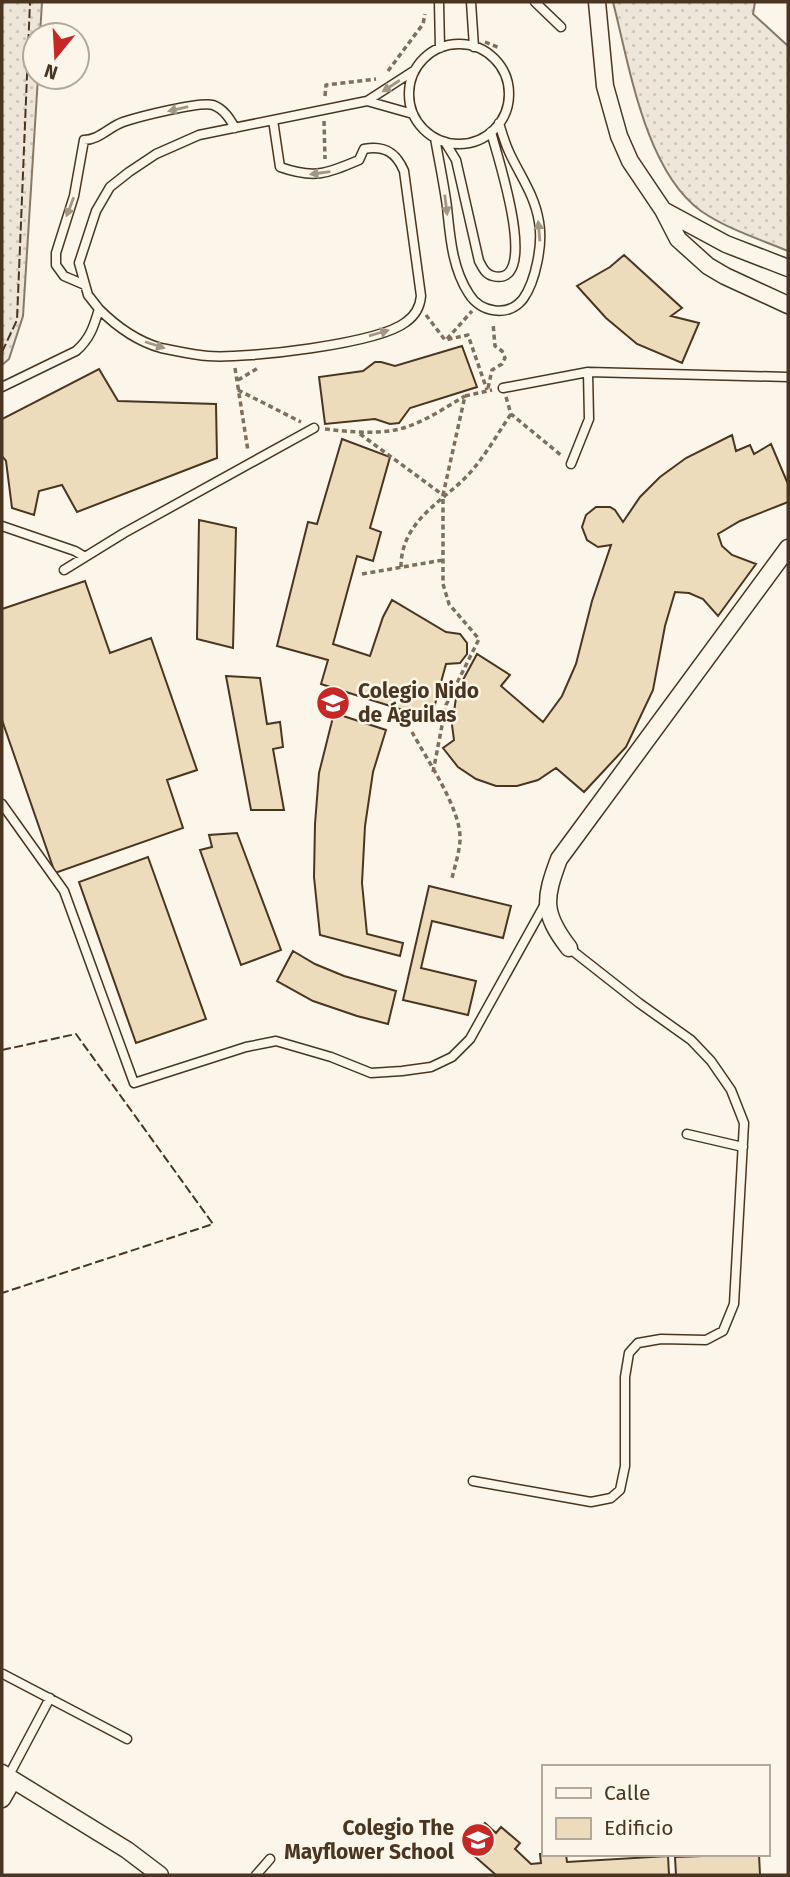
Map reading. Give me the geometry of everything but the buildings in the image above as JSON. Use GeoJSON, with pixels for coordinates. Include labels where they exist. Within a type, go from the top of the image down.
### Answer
{"type":"FeatureCollection","features":[{"type":"Feature","properties":{"kind":"street"},"geometry":{"type":"LineString","coordinates":[[597,2],[605,86],[611,111],[630,161],[663,210],[678,240],[708,267],[788,304]]}},
{"type":"Feature","properties":{"kind":"street"},"geometry":{"type":"LineString","coordinates":[[663,210],[726,244],[788,268]]}},
{"type":"Feature","properties":{"kind":"street"},"geometry":{"type":"LineString","coordinates":[[708,267],[713,253],[726,244]]}},
{"type":"Feature","properties":{"kind":"street"},"geometry":{"type":"LineString","coordinates":[[569,948],[550,919],[547,901],[559,859],[788,548]]}},
{"type":"Feature","properties":{"kind":"street"},"geometry":{"type":"LineString","coordinates":[[2,1799],[8,1777],[127,1850],[160,1875]]}},
{"type":"Feature","properties":{"kind":"lane"},"geometry":{"type":"LineString","coordinates":[[439,2],[440,48]]}},
{"type":"Feature","properties":{"kind":"lane"},"geometry":{"type":"LineString","coordinates":[[471,2],[474,47]]}},
{"type":"Feature","properties":{"kind":"lane"},"geometry":{"type":"LineString","coordinates":[[535,2],[561,27]]}},
{"type":"Feature","properties":{"kind":"lane"},"geometry":{"type":"LineString","coordinates":[[273,120],[280,167],[312,176],[359,160],[364,149],[376,146],[389,150],[399,160],[404,172],[421,296],[420,307],[399,327],[340,344],[233,357],[208,356],[158,347],[118,328],[88,295],[79,263],[96,211],[110,187],[156,154],[200,135],[324,109],[367,101],[415,70],[425,57],[440,48],[457,44],[474,47],[490,55],[503,72],[507,82],[508,103],[499,123],[491,132],[470,143],[446,142],[435,138],[426,132],[413,114],[409,92],[415,70]]}},
{"type":"Feature","properties":{"kind":"lane"},"geometry":{"type":"LineString","coordinates":[[367,101],[413,114]]}},
{"type":"Feature","properties":{"kind":"lane"},"geometry":{"type":"LineString","coordinates":[[85,285],[64,276],[56,265],[56,253],[74,197],[84,140],[92,140],[122,122],[200,104],[214,106],[229,116],[235,128]]}},
{"type":"Feature","properties":{"kind":"lane"},"geometry":{"type":"LineString","coordinates":[[435,138],[447,207],[448,231],[455,259],[463,283],[478,305],[492,312],[513,306],[523,299],[541,249],[533,197],[509,152],[499,123]]}},
{"type":"Feature","properties":{"kind":"lane"},"geometry":{"type":"LineString","coordinates":[[446,142],[456,160],[479,261],[485,272],[495,277],[504,276],[514,267],[517,254],[512,212],[491,132]]}},
{"type":"Feature","properties":{"kind":"lane"},"geometry":{"type":"LineString","coordinates":[[2,387],[76,351],[86,343],[99,309]]}},
{"type":"Feature","properties":{"kind":"lane"},"geometry":{"type":"LineString","coordinates":[[503,388],[589,372],[788,377]]}},
{"type":"Feature","properties":{"kind":"lane"},"geometry":{"type":"LineString","coordinates":[[571,464],[589,419],[589,372]]}},
{"type":"Feature","properties":{"kind":"lane"},"geometry":{"type":"LineString","coordinates":[[64,570],[314,428]]}},
{"type":"Feature","properties":{"kind":"lane"},"geometry":{"type":"LineString","coordinates":[[2,526],[75,551],[85,557]]}},
{"type":"Feature","properties":{"kind":"lane"},"geometry":{"type":"LineString","coordinates":[[2,804],[64,891],[134,1083],[246,1047],[276,1041],[331,1057],[371,1073],[431,1068],[452,1057],[470,1039],[547,901]]}},
{"type":"Feature","properties":{"kind":"lane"},"geometry":{"type":"LineString","coordinates":[[473,1480],[591,1502],[611,1498],[620,1490],[625,1466],[625,1377],[629,1353],[638,1343],[661,1339],[706,1340],[723,1331],[734,1304],[744,1123],[731,1090],[711,1061],[691,1040],[569,948]]}},
{"type":"Feature","properties":{"kind":"lane"},"geometry":{"type":"LineString","coordinates":[[687,1134],[743,1147]]}},
{"type":"Feature","properties":{"kind":"lane"},"geometry":{"type":"LineString","coordinates":[[3,1674],[127,1739]]}},
{"type":"Feature","properties":{"kind":"lane"},"geometry":{"type":"LineString","coordinates":[[8,1777],[50,1698]]}},
{"type":"Feature","properties":{"kind":"lane"},"geometry":{"type":"LineString","coordinates":[[256,1875],[270,1859]]}},
{"type":"Feature","properties":{"kind":"path"},"geometry":{"type":"LineString","coordinates":[[324,173],[326,85],[383,78],[423,24],[426,11]]}},
{"type":"Feature","properties":{"kind":"path"},"geometry":{"type":"LineString","coordinates":[[445,340],[478,305]]}},
{"type":"Feature","properties":{"kind":"path"},"geometry":{"type":"LineString","coordinates":[[420,307],[445,340]]}},
{"type":"Feature","properties":{"kind":"path"},"geometry":{"type":"LineString","coordinates":[[487,390],[492,370],[502,364],[505,358],[502,351],[495,346],[492,312]]}},
{"type":"Feature","properties":{"kind":"path"},"geometry":{"type":"LineString","coordinates":[[445,340],[468,335],[487,390]]}},
{"type":"Feature","properties":{"kind":"path"},"geometry":{"type":"LineString","coordinates":[[233,357],[251,463]]}},
{"type":"Feature","properties":{"kind":"path"},"geometry":{"type":"LineString","coordinates":[[238,390],[314,428],[358,432],[393,430],[411,425],[465,396],[503,388],[511,414],[571,464]]}},
{"type":"Feature","properties":{"kind":"path"},"geometry":{"type":"LineString","coordinates":[[433,772],[446,705],[479,639],[449,604],[443,584],[443,495],[465,396]]}},
{"type":"Feature","properties":{"kind":"path"},"geometry":{"type":"LineString","coordinates":[[401,567],[403,542],[443,495],[462,481],[480,460],[511,414]]}},
{"type":"Feature","properties":{"kind":"path"},"geometry":{"type":"LineString","coordinates":[[358,432],[443,495]]}},
{"type":"Feature","properties":{"kind":"path"},"geometry":{"type":"LineString","coordinates":[[362,574],[443,560]]}},
{"type":"Feature","properties":{"kind":"path"},"geometry":{"type":"LineString","coordinates":[[412,732],[446,793],[458,823],[460,840],[452,878]]}},
{"type":"Feature","properties":{"kind":"shaded area"},"geometry":{"type":"Polygon","coordinates":[[[2,2],[42,2],[41,21],[21,21],[21,91],[37,91],[23,316],[9,359],[2,365],[2,2]]]}},
{"type":"Feature","properties":{"kind":"shaded area"},"geometry":{"type":"Polygon","coordinates":[[[613,2],[755,2],[753,14],[788,46],[788,251],[721,223],[701,211],[682,193],[666,170],[642,115],[613,2]]]}},
{"type":"Feature","properties":{"kind":"fence"},"geometry":{"type":"LineString","coordinates":[[2,352],[17,320],[30,2]]}},
{"type":"Feature","properties":{"kind":"fence"},"geometry":{"type":"LineString","coordinates":[[2,1050],[76,1034],[213,1224],[2,1293]]}},
{"type":"Feature","properties":{"kind":"place","name":"Colegio Nido de Águilas"},"geometry":{"type":"Point","coordinates":[333,703]}},
{"type":"Feature","properties":{"kind":"place","name":"Colegio The Mayflower School"},"geometry":{"type":"Point","coordinates":[478,1840]}}]}
